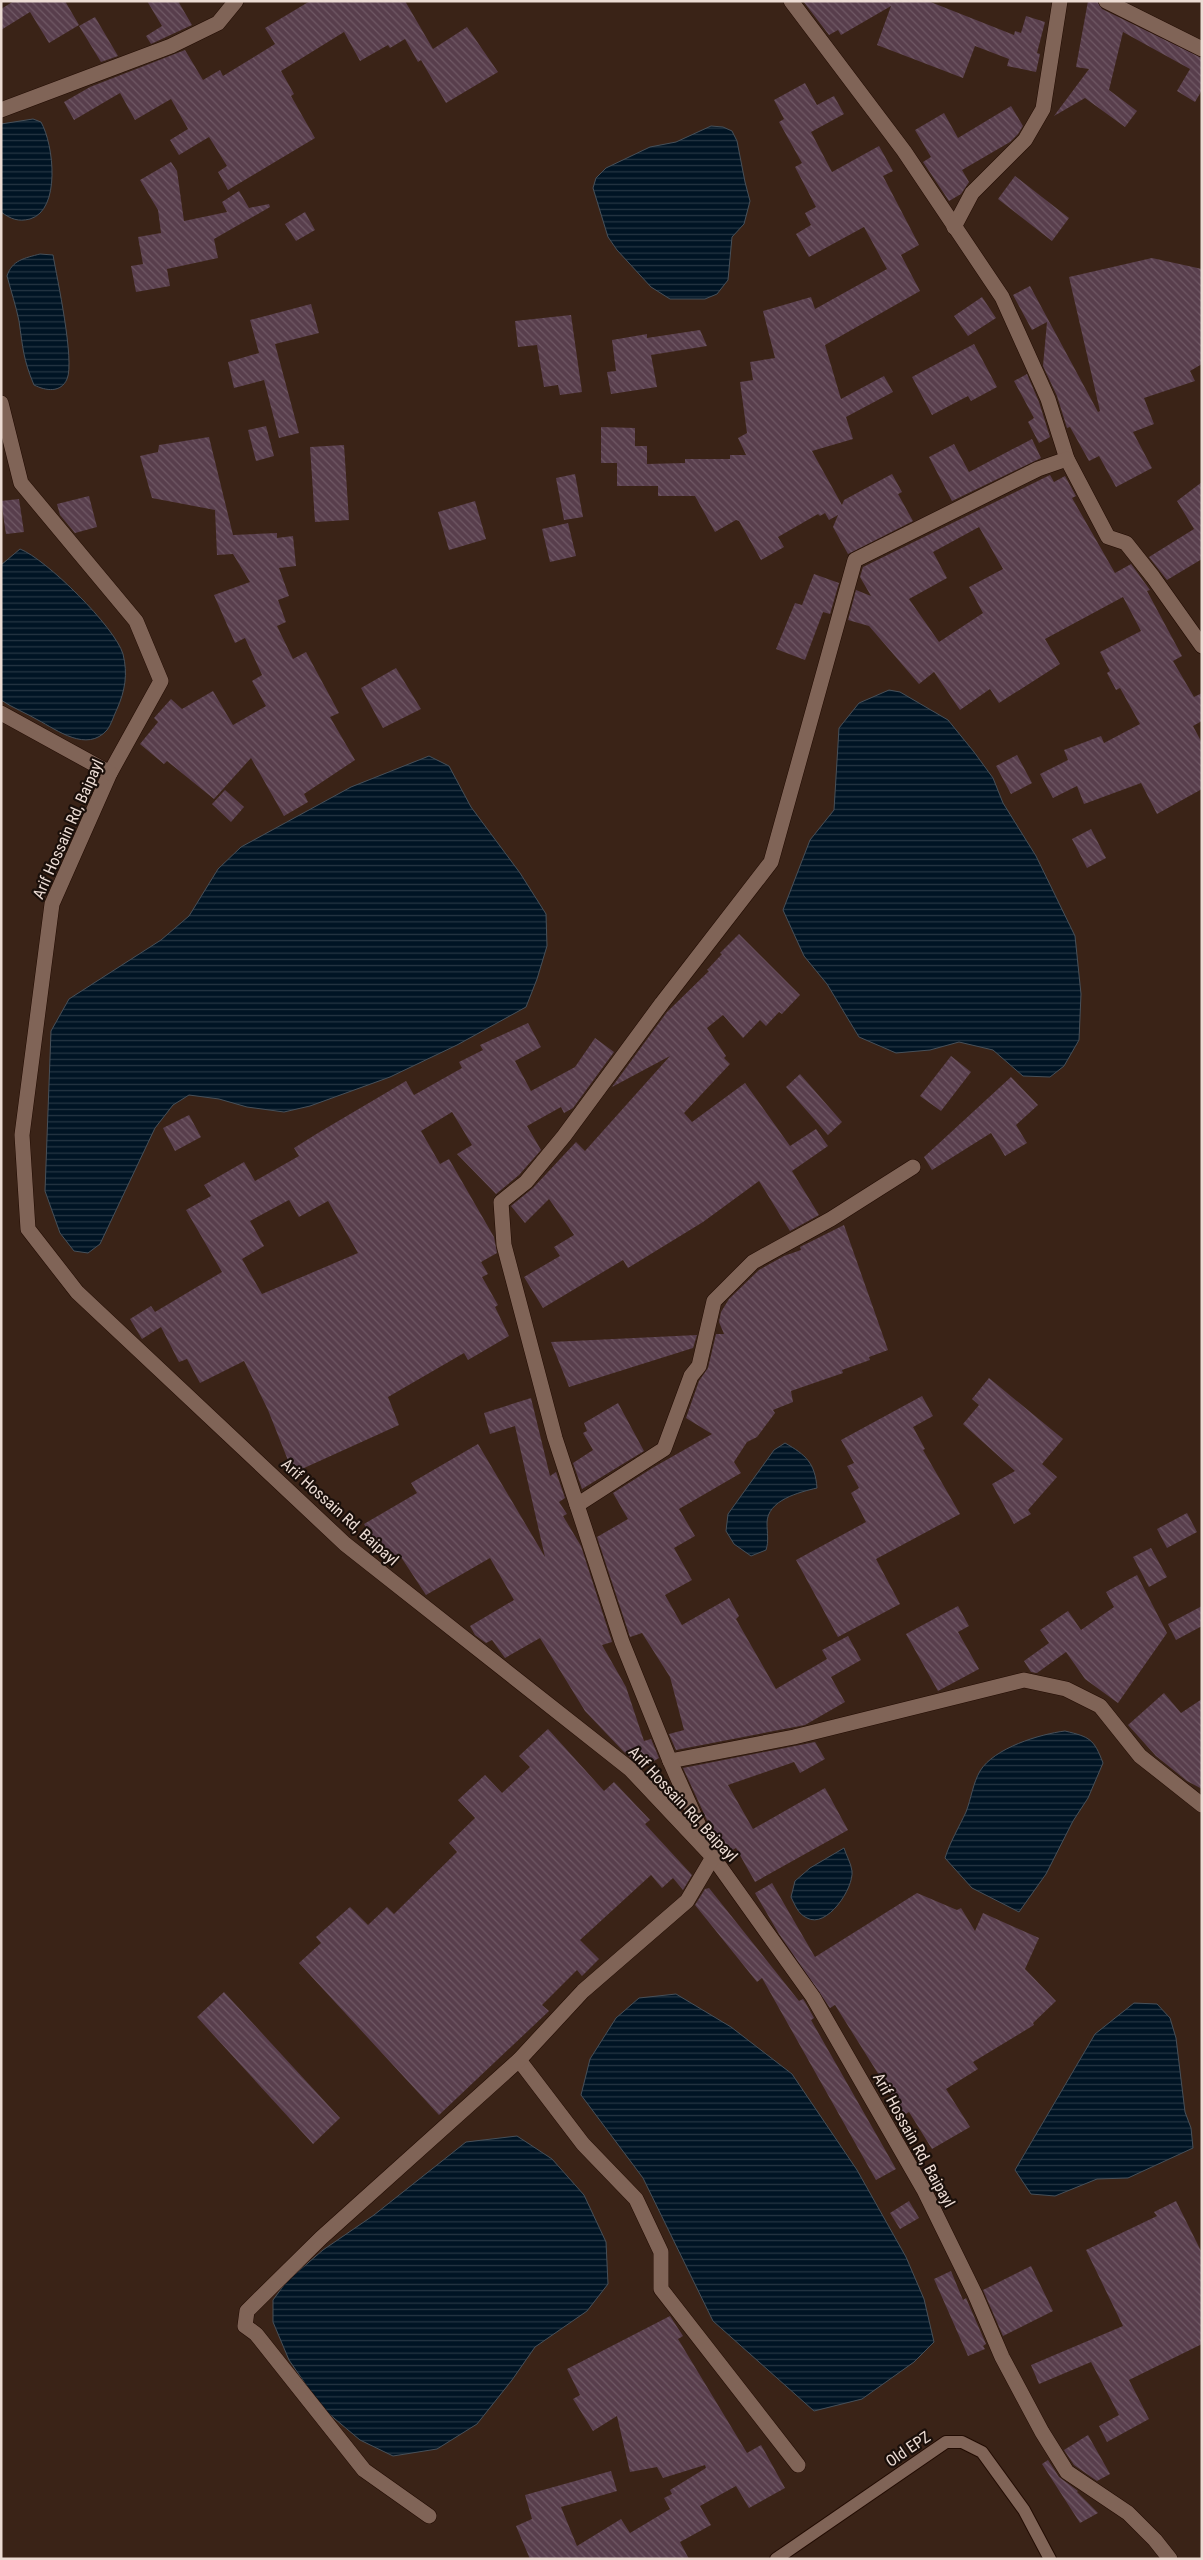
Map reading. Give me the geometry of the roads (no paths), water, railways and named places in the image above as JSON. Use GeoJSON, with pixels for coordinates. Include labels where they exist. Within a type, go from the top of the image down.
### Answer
{"type":"FeatureCollection","features":[{"type":"Feature","properties":{"kind":"street"},"geometry":{"type":"LineString","coordinates":[[1,110],[171,46],[218,23],[236,1]]}},
{"type":"Feature","properties":{"kind":"street"},"geometry":{"type":"LineString","coordinates":[[791,1],[904,151],[1002,297],[1048,399],[1067,459],[1108,537],[1126,543],[1154,577],[1202,646]]}},
{"type":"Feature","properties":{"kind":"street"},"geometry":{"type":"LineString","coordinates":[[954,227],[972,193],[1025,140],[1043,109],[1060,1]]}},
{"type":"Feature","properties":{"kind":"street"},"geometry":{"type":"LineString","coordinates":[[1106,1],[1202,49]]}},
{"type":"Feature","properties":{"kind":"street","name":"Arif Hossain Rd, Baipayl"},"geometry":{"type":"LineString","coordinates":[[1,403],[21,483],[136,621],[161,681],[110,773],[52,904],[22,1135],[28,1229],[77,1292],[346,1544],[630,1769],[713,1857],[813,1998],[900,2148],[924,2190],[971,2286],[1002,2357],[1042,2432],[1067,2472],[1128,2513],[1155,2540],[1170,2559]]}},
{"type":"Feature","properties":{"kind":"street"},"geometry":{"type":"LineString","coordinates":[[429,2516],[364,2470],[256,2334],[245,2326],[247,2311],[321,2238],[519,2060],[583,1991],[687,1901],[713,1857],[670,1761],[622,1642],[555,1438],[504,1245],[501,1202],[526,1182],[564,1136],[662,1003],[772,862],[855,560],[1038,469],[1067,459]]}},
{"type":"Feature","properties":{"kind":"street"},"geometry":{"type":"LineString","coordinates":[[1,713],[110,773]]}},
{"type":"Feature","properties":{"kind":"street"},"geometry":{"type":"LineString","coordinates":[[577,1505],[664,1449],[692,1376],[699,1366],[709,1316],[720,1293],[753,1262],[831,1219],[913,1167]]}},
{"type":"Feature","properties":{"kind":"street"},"geometry":{"type":"LineString","coordinates":[[670,1761],[794,1737],[1024,1680],[1066,1689],[1100,1706],[1140,1756],[1202,1805]]}},
{"type":"Feature","properties":{"kind":"street"},"geometry":{"type":"LineString","coordinates":[[519,2060],[583,2144],[636,2199],[661,2252],[661,2289],[798,2464]]}},
{"type":"Feature","properties":{"kind":"lane","name":"Old EPZ"},"geometry":{"type":"LineString","coordinates":[[776,2559],[946,2442],[962,2442],[982,2452],[1024,2510],[1050,2559]]}},
{"type":"Feature","properties":{"kind":"water"},"geometry":{"type":"Polygon","coordinates":[[[33,119],[41,122],[46,132],[51,160],[51,190],[47,203],[40,213],[30,219],[18,220],[1,212],[1,124],[33,119]]]}},
{"type":"Feature","properties":{"kind":"water"},"geometry":{"type":"Polygon","coordinates":[[[711,126],[723,127],[732,131],[737,141],[750,201],[744,224],[732,237],[728,280],[717,294],[705,299],[670,299],[651,287],[617,250],[608,237],[593,188],[596,178],[606,168],[650,147],[676,142],[711,126]]]}},
{"type":"Feature","properties":{"kind":"water"},"geometry":{"type":"Polygon","coordinates":[[[40,254],[53,255],[69,355],[67,379],[61,387],[53,390],[43,389],[34,385],[30,376],[25,360],[18,315],[7,276],[12,266],[16,263],[24,258],[40,254]]]}},
{"type":"Feature","properties":{"kind":"water"},"geometry":{"type":"Polygon","coordinates":[[[20,549],[32,555],[46,566],[78,595],[107,628],[123,654],[125,682],[122,696],[107,730],[99,737],[81,740],[63,734],[1,700],[1,565],[20,549]]]}},
{"type":"Feature","properties":{"kind":"water"},"geometry":{"type":"Polygon","coordinates":[[[889,690],[900,692],[948,720],[974,752],[993,778],[1003,803],[1036,856],[1075,936],[1081,994],[1079,1040],[1064,1066],[1050,1077],[1023,1076],[993,1050],[959,1042],[930,1050],[896,1053],[859,1037],[827,984],[804,956],[783,910],[810,840],[834,810],[839,728],[859,703],[889,690]]]}},
{"type":"Feature","properties":{"kind":"water"},"geometry":{"type":"Polygon","coordinates":[[[429,756],[449,766],[471,807],[520,873],[546,914],[547,946],[526,1007],[457,1045],[390,1077],[310,1106],[284,1112],[247,1107],[219,1099],[189,1095],[173,1105],[155,1128],[100,1244],[88,1253],[74,1251],[60,1233],[45,1191],[51,1031],[69,999],[161,940],[189,916],[218,869],[241,847],[351,787],[429,756]]]}},
{"type":"Feature","properties":{"kind":"water"},"geometry":{"type":"Polygon","coordinates":[[[785,1443],[804,1456],[812,1466],[817,1488],[786,1498],[772,1508],[768,1515],[766,1550],[751,1556],[734,1544],[726,1531],[728,1514],[774,1450],[785,1443]]]}},
{"type":"Feature","properties":{"kind":"water"},"geometry":{"type":"Polygon","coordinates":[[[1065,1731],[1090,1740],[1097,1749],[1103,1763],[1088,1798],[1073,1821],[1046,1874],[1019,1912],[972,1888],[945,1858],[966,1812],[980,1771],[987,1763],[996,1755],[1018,1744],[1043,1735],[1065,1731]]]}},
{"type":"Feature","properties":{"kind":"water"},"geometry":{"type":"Polygon","coordinates":[[[844,1848],[852,1871],[849,1887],[838,1905],[823,1918],[815,1920],[807,1918],[797,1909],[791,1897],[795,1881],[810,1868],[844,1848]]]}},
{"type":"Feature","properties":{"kind":"water"},"geometry":{"type":"Polygon","coordinates":[[[676,1994],[731,2027],[792,2074],[857,2170],[906,2257],[924,2299],[934,2342],[914,2362],[862,2399],[814,2411],[713,2321],[643,2178],[581,2095],[590,2059],[616,2018],[639,1998],[676,1994]]]}},
{"type":"Feature","properties":{"kind":"water"},"geometry":{"type":"Polygon","coordinates":[[[1134,2003],[1157,2004],[1170,2018],[1176,2038],[1185,2112],[1191,2128],[1193,2148],[1128,2178],[1097,2179],[1055,2196],[1031,2194],[1015,2170],[1095,2034],[1134,2003]]]}},
{"type":"Feature","properties":{"kind":"water"},"geometry":{"type":"Polygon","coordinates":[[[517,2136],[552,2159],[584,2195],[606,2242],[608,2284],[587,2311],[535,2347],[477,2424],[437,2449],[393,2456],[360,2440],[322,2408],[289,2360],[273,2322],[273,2300],[287,2281],[323,2250],[374,2215],[466,2142],[517,2136]]]}}]}
